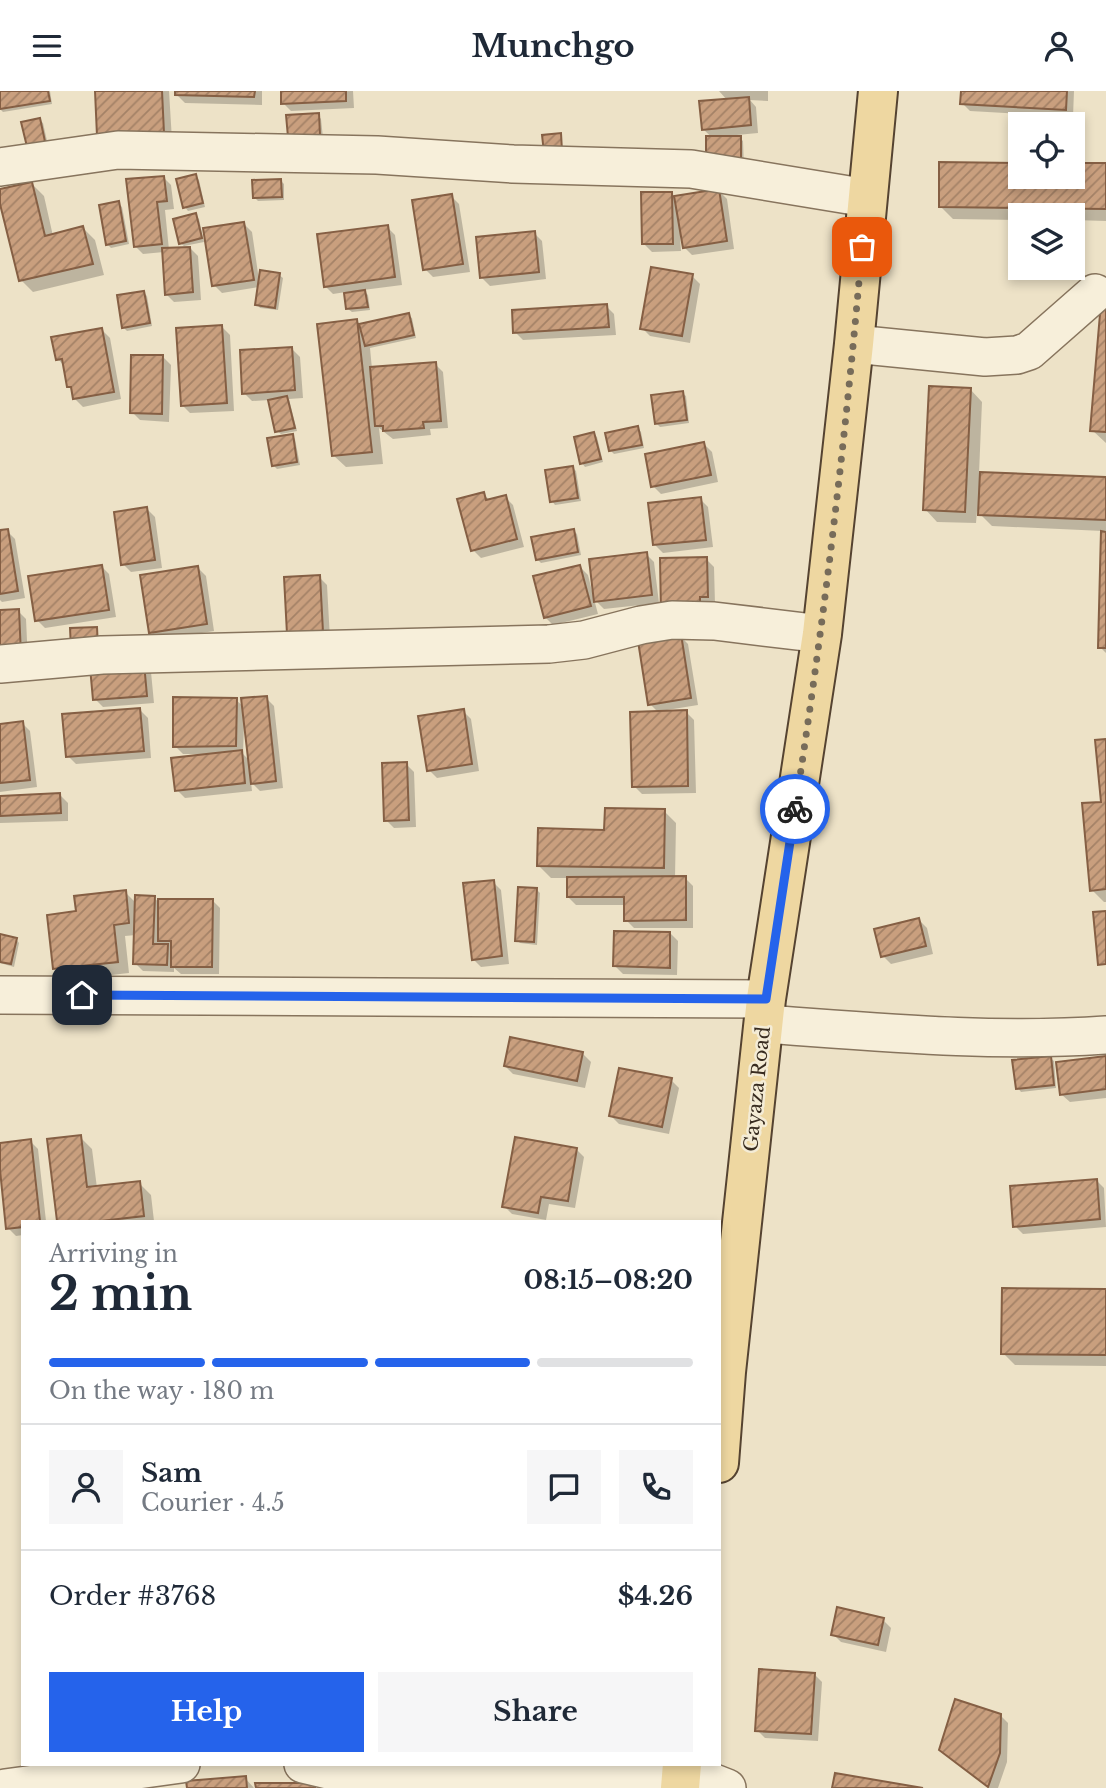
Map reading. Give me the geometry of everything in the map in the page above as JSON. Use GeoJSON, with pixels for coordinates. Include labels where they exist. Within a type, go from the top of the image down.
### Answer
{"type":"FeatureCollection","features":[{"type":"Feature","properties":{"kind":"main road","name":"Gayaza Road"},"geometry":{"type":"LineString","coordinates":[[721,1437],[765,1011],[822,634],[854,344],[877,91]]}},
{"type":"Feature","properties":{"kind":"street"},"geometry":{"type":"LineString","coordinates":[[0,167],[118,150],[377,155],[513,164],[691,169],[867,198]]}},
{"type":"Feature","properties":{"kind":"street"},"geometry":{"type":"LineString","coordinates":[[854,344],[985,357],[1017,355],[1029,351],[1095,293]]}},
{"type":"Feature","properties":{"kind":"street"},"geometry":{"type":"LineString","coordinates":[[0,664],[102,655],[549,644],[584,640],[672,620],[714,621],[822,634]]}},
{"type":"Feature","properties":{"kind":"street"},"geometry":{"type":"LineString","coordinates":[[0,995],[765,1011],[897,1034],[1072,1038],[1106,1035]]}},
{"type":"Feature","properties":{"kind":"street"},"geometry":{"type":"LineString","coordinates":[[5,1788],[166,1766]]}},
{"type":"Feature","properties":{"kind":"street"},"geometry":{"type":"LineString","coordinates":[[311,1766],[362,1778],[384,1780],[450,1774],[681,1774],[727,1788]]}},
{"type":"Feature","properties":{"kind":"building"},"geometry":{"type":"Polygon","coordinates":[[[0,91],[48,91],[50,101],[0,109],[0,91]]]}},
{"type":"Feature","properties":{"kind":"building"},"geometry":{"type":"Polygon","coordinates":[[[95,91],[162,91],[164,133],[97,136],[95,91]]]}},
{"type":"Feature","properties":{"kind":"building"},"geometry":{"type":"Polygon","coordinates":[[[175,91],[255,91],[254,97],[175,95],[175,91]]]}},
{"type":"Feature","properties":{"kind":"building"},"geometry":{"type":"Polygon","coordinates":[[[281,91],[346,91],[346,101],[281,104],[281,91]]]}},
{"type":"Feature","properties":{"kind":"building"},"geometry":{"type":"Polygon","coordinates":[[[961,91],[1067,91],[1066,110],[960,104],[961,91]]]}},
{"type":"Feature","properties":{"kind":"building"},"geometry":{"type":"Polygon","coordinates":[[[749,97],[751,125],[702,130],[699,101],[749,97]]]}},
{"type":"Feature","properties":{"kind":"building"},"geometry":{"type":"Polygon","coordinates":[[[319,113],[320,135],[288,137],[286,115],[319,113]]]}},
{"type":"Feature","properties":{"kind":"building"},"geometry":{"type":"Polygon","coordinates":[[[40,118],[47,151],[29,155],[21,122],[40,118]]]}},
{"type":"Feature","properties":{"kind":"building"},"geometry":{"type":"Polygon","coordinates":[[[561,133],[562,151],[544,153],[542,135],[561,133]]]}},
{"type":"Feature","properties":{"kind":"building"},"geometry":{"type":"Polygon","coordinates":[[[706,136],[741,136],[741,165],[706,165],[706,136]]]}},
{"type":"Feature","properties":{"kind":"building"},"geometry":{"type":"Polygon","coordinates":[[[939,162],[1008,163],[1008,189],[1085,189],[1085,163],[1106,163],[1106,209],[1085,209],[1085,203],[1008,203],[1008,208],[939,207],[939,162]]]}},
{"type":"Feature","properties":{"kind":"building"},"geometry":{"type":"Polygon","coordinates":[[[196,174],[203,203],[183,208],[176,179],[196,174]]]}},
{"type":"Feature","properties":{"kind":"building"},"geometry":{"type":"Polygon","coordinates":[[[164,176],[167,201],[157,202],[162,244],[134,247],[126,179],[164,176]]]}},
{"type":"Feature","properties":{"kind":"building"},"geometry":{"type":"Polygon","coordinates":[[[281,179],[282,197],[253,198],[252,180],[281,179]]]}},
{"type":"Feature","properties":{"kind":"building"},"geometry":{"type":"Polygon","coordinates":[[[32,182],[45,236],[83,226],[93,264],[19,281],[0,204],[0,189],[32,182]]]}},
{"type":"Feature","properties":{"kind":"building"},"geometry":{"type":"Polygon","coordinates":[[[719,189],[727,241],[683,248],[674,196],[719,189]]]}},
{"type":"Feature","properties":{"kind":"building"},"geometry":{"type":"Polygon","coordinates":[[[641,192],[672,192],[673,244],[642,244],[641,192]]]}},
{"type":"Feature","properties":{"kind":"building"},"geometry":{"type":"Polygon","coordinates":[[[452,194],[463,264],[423,270],[412,200],[452,194]]]}},
{"type":"Feature","properties":{"kind":"building"},"geometry":{"type":"Polygon","coordinates":[[[119,201],[126,241],[106,245],[99,205],[119,201]]]}},
{"type":"Feature","properties":{"kind":"building"},"geometry":{"type":"Polygon","coordinates":[[[196,213],[202,238],[179,244],[173,219],[196,213]]]}},
{"type":"Feature","properties":{"kind":"building"},"geometry":{"type":"Polygon","coordinates":[[[244,222],[254,280],[212,286],[203,228],[244,222]]]}},
{"type":"Feature","properties":{"kind":"building"},"geometry":{"type":"Polygon","coordinates":[[[388,225],[395,277],[324,287],[317,234],[388,225]]]}},
{"type":"Feature","properties":{"kind":"building"},"geometry":{"type":"Polygon","coordinates":[[[535,231],[539,272],[480,278],[476,237],[535,231]]]}},
{"type":"Feature","properties":{"kind":"building"},"geometry":{"type":"Polygon","coordinates":[[[190,247],[193,292],[165,295],[162,248],[190,247]]]}},
{"type":"Feature","properties":{"kind":"building"},"geometry":{"type":"Polygon","coordinates":[[[651,267],[693,274],[682,336],[640,329],[651,267]]]}},
{"type":"Feature","properties":{"kind":"building"},"geometry":{"type":"Polygon","coordinates":[[[260,270],[280,273],[275,308],[255,305],[260,270]]]}},
{"type":"Feature","properties":{"kind":"building"},"geometry":{"type":"Polygon","coordinates":[[[1103,279],[1106,279],[1106,432],[1090,431],[1103,279]]]}},
{"type":"Feature","properties":{"kind":"building"},"geometry":{"type":"Polygon","coordinates":[[[365,290],[368,307],[346,309],[344,293],[365,290]]]}},
{"type":"Feature","properties":{"kind":"building"},"geometry":{"type":"Polygon","coordinates":[[[144,291],[150,323],[122,328],[117,295],[144,291]]]}},
{"type":"Feature","properties":{"kind":"building"},"geometry":{"type":"Polygon","coordinates":[[[607,304],[609,327],[513,333],[512,310],[607,304]]]}},
{"type":"Feature","properties":{"kind":"building"},"geometry":{"type":"Polygon","coordinates":[[[409,313],[414,335],[365,346],[359,324],[409,313]]]}},
{"type":"Feature","properties":{"kind":"building"},"geometry":{"type":"Polygon","coordinates":[[[357,319],[372,452],[332,456],[317,324],[357,319]]]}},
{"type":"Feature","properties":{"kind":"building"},"geometry":{"type":"Polygon","coordinates":[[[222,325],[227,403],[181,406],[176,328],[222,325]]]}},
{"type":"Feature","properties":{"kind":"building"},"geometry":{"type":"Polygon","coordinates":[[[102,328],[114,392],[73,399],[71,387],[67,387],[62,359],[56,360],[51,337],[102,328]]]}},
{"type":"Feature","properties":{"kind":"building"},"geometry":{"type":"Polygon","coordinates":[[[292,347],[295,390],[242,394],[240,350],[292,347]]]}},
{"type":"Feature","properties":{"kind":"building"},"geometry":{"type":"Polygon","coordinates":[[[131,355],[163,355],[162,414],[130,413],[131,355]]]}},
{"type":"Feature","properties":{"kind":"building"},"geometry":{"type":"Polygon","coordinates":[[[436,362],[441,421],[423,422],[424,428],[383,431],[383,426],[375,426],[370,367],[436,362]]]}},
{"type":"Feature","properties":{"kind":"building"},"geometry":{"type":"Polygon","coordinates":[[[929,386],[971,388],[965,512],[923,510],[929,386]]]}},
{"type":"Feature","properties":{"kind":"building"},"geometry":{"type":"Polygon","coordinates":[[[683,391],[687,420],[655,424],[651,395],[683,391]]]}},
{"type":"Feature","properties":{"kind":"building"},"geometry":{"type":"Polygon","coordinates":[[[287,396],[295,428],[275,432],[268,400],[287,396]]]}},
{"type":"Feature","properties":{"kind":"building"},"geometry":{"type":"Polygon","coordinates":[[[638,426],[642,445],[609,451],[605,433],[638,426]]]}},
{"type":"Feature","properties":{"kind":"building"},"geometry":{"type":"Polygon","coordinates":[[[594,432],[601,459],[580,464],[574,437],[594,432]]]}},
{"type":"Feature","properties":{"kind":"building"},"geometry":{"type":"Polygon","coordinates":[[[293,434],[297,462],[272,466],[267,438],[293,434]]]}},
{"type":"Feature","properties":{"kind":"building"},"geometry":{"type":"Polygon","coordinates":[[[704,442],[711,475],[651,487],[645,454],[704,442]]]}},
{"type":"Feature","properties":{"kind":"building"},"geometry":{"type":"Polygon","coordinates":[[[573,466],[578,498],[550,502],[545,470],[573,466]]]}},
{"type":"Feature","properties":{"kind":"building"},"geometry":{"type":"Polygon","coordinates":[[[980,472],[1106,477],[1106,520],[978,515],[980,472]]]}},
{"type":"Feature","properties":{"kind":"building"},"geometry":{"type":"Polygon","coordinates":[[[484,492],[486,500],[506,495],[517,539],[471,551],[457,499],[484,492]]]}},
{"type":"Feature","properties":{"kind":"building"},"geometry":{"type":"Polygon","coordinates":[[[701,497],[706,540],[653,545],[648,503],[701,497]]]}},
{"type":"Feature","properties":{"kind":"building"},"geometry":{"type":"Polygon","coordinates":[[[147,507],[155,560],[121,565],[114,512],[147,507]]]}},
{"type":"Feature","properties":{"kind":"building"},"geometry":{"type":"Polygon","coordinates":[[[8,529],[18,591],[0,594],[0,530],[8,529]]]}},
{"type":"Feature","properties":{"kind":"building"},"geometry":{"type":"Polygon","coordinates":[[[574,529],[578,552],[536,560],[531,537],[574,529]]]}},
{"type":"Feature","properties":{"kind":"building"},"geometry":{"type":"Polygon","coordinates":[[[1101,531],[1106,532],[1106,648],[1098,648],[1101,531]]]}},
{"type":"Feature","properties":{"kind":"building"},"geometry":{"type":"Polygon","coordinates":[[[647,552],[652,595],[594,602],[589,559],[647,552]]]}},
{"type":"Feature","properties":{"kind":"building"},"geometry":{"type":"Polygon","coordinates":[[[707,557],[708,597],[700,597],[700,613],[661,614],[660,558],[707,557]]]}},
{"type":"Feature","properties":{"kind":"building"},"geometry":{"type":"Polygon","coordinates":[[[102,565],[109,610],[35,621],[28,576],[102,565]]]}},
{"type":"Feature","properties":{"kind":"building"},"geometry":{"type":"Polygon","coordinates":[[[580,565],[591,606],[544,618],[533,576],[580,565]]]}},
{"type":"Feature","properties":{"kind":"building"},"geometry":{"type":"Polygon","coordinates":[[[198,566],[207,624],[149,633],[140,575],[198,566]]]}},
{"type":"Feature","properties":{"kind":"building"},"geometry":{"type":"Polygon","coordinates":[[[320,575],[323,632],[287,634],[284,577],[320,575]]]}},
{"type":"Feature","properties":{"kind":"building"},"geometry":{"type":"Polygon","coordinates":[[[19,609],[21,655],[0,656],[0,610],[19,609]]]}},
{"type":"Feature","properties":{"kind":"building"},"geometry":{"type":"Polygon","coordinates":[[[97,627],[98,648],[71,649],[70,628],[97,627]]]}},
{"type":"Feature","properties":{"kind":"building"},"geometry":{"type":"Polygon","coordinates":[[[681,634],[691,698],[648,705],[638,641],[681,634]]]}},
{"type":"Feature","properties":{"kind":"building"},"geometry":{"type":"Polygon","coordinates":[[[144,663],[147,696],[93,700],[90,667],[144,663]]]}},
{"type":"Feature","properties":{"kind":"building"},"geometry":{"type":"Polygon","coordinates":[[[267,696],[276,781],[251,784],[241,698],[267,696]]]}},
{"type":"Feature","properties":{"kind":"building"},"geometry":{"type":"Polygon","coordinates":[[[173,697],[237,698],[236,746],[173,747],[173,697]]]}},
{"type":"Feature","properties":{"kind":"building"},"geometry":{"type":"Polygon","coordinates":[[[140,708],[144,751],[66,757],[62,714],[140,708]]]}},
{"type":"Feature","properties":{"kind":"building"},"geometry":{"type":"Polygon","coordinates":[[[464,709],[472,764],[427,771],[418,716],[464,709]]]}},
{"type":"Feature","properties":{"kind":"building"},"geometry":{"type":"Polygon","coordinates":[[[687,710],[688,786],[632,787],[630,712],[687,710]]]}},
{"type":"Feature","properties":{"kind":"building"},"geometry":{"type":"Polygon","coordinates":[[[23,721],[30,780],[0,783],[0,724],[23,721]]]}},
{"type":"Feature","properties":{"kind":"building"},"geometry":{"type":"Polygon","coordinates":[[[1106,739],[1106,889],[1090,891],[1082,803],[1101,802],[1095,740],[1106,739]]]}},
{"type":"Feature","properties":{"kind":"building"},"geometry":{"type":"Polygon","coordinates":[[[242,750],[245,783],[175,791],[171,758],[242,750]]]}},
{"type":"Feature","properties":{"kind":"building"},"geometry":{"type":"Polygon","coordinates":[[[407,762],[409,820],[384,821],[382,763],[407,762]]]}},
{"type":"Feature","properties":{"kind":"building"},"geometry":{"type":"Polygon","coordinates":[[[60,793],[61,813],[0,816],[0,796],[60,793]]]}},
{"type":"Feature","properties":{"kind":"building"},"geometry":{"type":"Polygon","coordinates":[[[605,808],[665,809],[664,868],[537,866],[538,828],[604,830],[605,808]]]}},
{"type":"Feature","properties":{"kind":"building"},"geometry":{"type":"Polygon","coordinates":[[[686,876],[686,920],[624,921],[624,897],[567,897],[567,877],[686,876]]]}},
{"type":"Feature","properties":{"kind":"building"},"geometry":{"type":"Polygon","coordinates":[[[494,880],[502,956],[472,960],[463,883],[494,880]]]}},
{"type":"Feature","properties":{"kind":"building"},"geometry":{"type":"Polygon","coordinates":[[[518,887],[537,888],[534,942],[515,941],[518,887]]]}},
{"type":"Feature","properties":{"kind":"building"},"geometry":{"type":"Polygon","coordinates":[[[126,890],[129,923],[114,925],[118,962],[53,969],[47,915],[76,911],[74,896],[126,890]]]}},
{"type":"Feature","properties":{"kind":"building"},"geometry":{"type":"Polygon","coordinates":[[[135,895],[155,896],[153,944],[168,944],[167,965],[133,964],[135,895]]]}},
{"type":"Feature","properties":{"kind":"building"},"geometry":{"type":"Polygon","coordinates":[[[158,899],[213,899],[212,967],[171,967],[171,941],[158,941],[158,899]]]}},
{"type":"Feature","properties":{"kind":"building"},"geometry":{"type":"Polygon","coordinates":[[[1106,911],[1106,964],[1098,965],[1093,912],[1106,911]]]}},
{"type":"Feature","properties":{"kind":"building"},"geometry":{"type":"Polygon","coordinates":[[[919,918],[926,946],[881,957],[874,929],[919,918]]]}},
{"type":"Feature","properties":{"kind":"building"},"geometry":{"type":"Polygon","coordinates":[[[614,931],[670,932],[670,968],[613,966],[614,931]]]}},
{"type":"Feature","properties":{"kind":"building"},"geometry":{"type":"Polygon","coordinates":[[[0,934],[17,938],[11,964],[0,962],[0,934]]]}},
{"type":"Feature","properties":{"kind":"building"},"geometry":{"type":"Polygon","coordinates":[[[510,1037],[583,1052],[577,1081],[504,1066],[510,1037]]]}},
{"type":"Feature","properties":{"kind":"building"},"geometry":{"type":"Polygon","coordinates":[[[1051,1056],[1054,1085],[1016,1089],[1012,1060],[1051,1056]]]}},
{"type":"Feature","properties":{"kind":"building"},"geometry":{"type":"Polygon","coordinates":[[[1106,1056],[1106,1089],[1060,1095],[1056,1062],[1106,1056]]]}},
{"type":"Feature","properties":{"kind":"building"},"geometry":{"type":"Polygon","coordinates":[[[619,1068],[672,1078],[662,1127],[609,1116],[619,1068]]]}},
{"type":"Feature","properties":{"kind":"building"},"geometry":{"type":"Polygon","coordinates":[[[81,1135],[87,1187],[140,1181],[144,1216],[110,1220],[57,1220],[47,1139],[81,1135]]]}},
{"type":"Feature","properties":{"kind":"building"},"geometry":{"type":"Polygon","coordinates":[[[515,1137],[577,1148],[568,1201],[541,1197],[538,1213],[502,1207],[515,1137]]]}},
{"type":"Feature","properties":{"kind":"building"},"geometry":{"type":"Polygon","coordinates":[[[31,1139],[40,1220],[21,1220],[21,1227],[6,1229],[0,1143],[31,1139]]]}},
{"type":"Feature","properties":{"kind":"building"},"geometry":{"type":"Polygon","coordinates":[[[1097,1179],[1100,1219],[1013,1227],[1010,1186],[1097,1179]]]}},
{"type":"Feature","properties":{"kind":"building"},"geometry":{"type":"Polygon","coordinates":[[[1002,1288],[1106,1289],[1106,1355],[1001,1354],[1002,1288]]]}},
{"type":"Feature","properties":{"kind":"building"},"geometry":{"type":"Polygon","coordinates":[[[837,1607],[884,1618],[878,1645],[831,1635],[837,1607]]]}},
{"type":"Feature","properties":{"kind":"building"},"geometry":{"type":"Polygon","coordinates":[[[759,1669],[815,1673],[811,1734],[755,1731],[759,1669]]]}},
{"type":"Feature","properties":{"kind":"building"},"geometry":{"type":"Polygon","coordinates":[[[955,1699],[1001,1714],[1000,1753],[988,1787],[939,1750],[955,1699]]]}},
{"type":"Feature","properties":{"kind":"building"},"geometry":{"type":"Polygon","coordinates":[[[835,1773],[923,1788],[832,1788],[835,1773]]]}},
{"type":"Feature","properties":{"kind":"building"},"geometry":{"type":"Polygon","coordinates":[[[246,1776],[247,1788],[187,1788],[186,1781],[246,1776]]]}},
{"type":"Feature","properties":{"kind":"building"},"geometry":{"type":"Polygon","coordinates":[[[255,1783],[315,1783],[315,1788],[256,1788],[255,1783]]]}},
{"type":"Feature","properties":{"kind":"way so far"},"geometry":{"type":"LineString","coordinates":[[795,809],[822,634],[862,247]]}},
{"type":"Feature","properties":{"kind":"route"},"geometry":{"type":"LineString","coordinates":[[82,995],[766,999],[795,809]]}}]}
